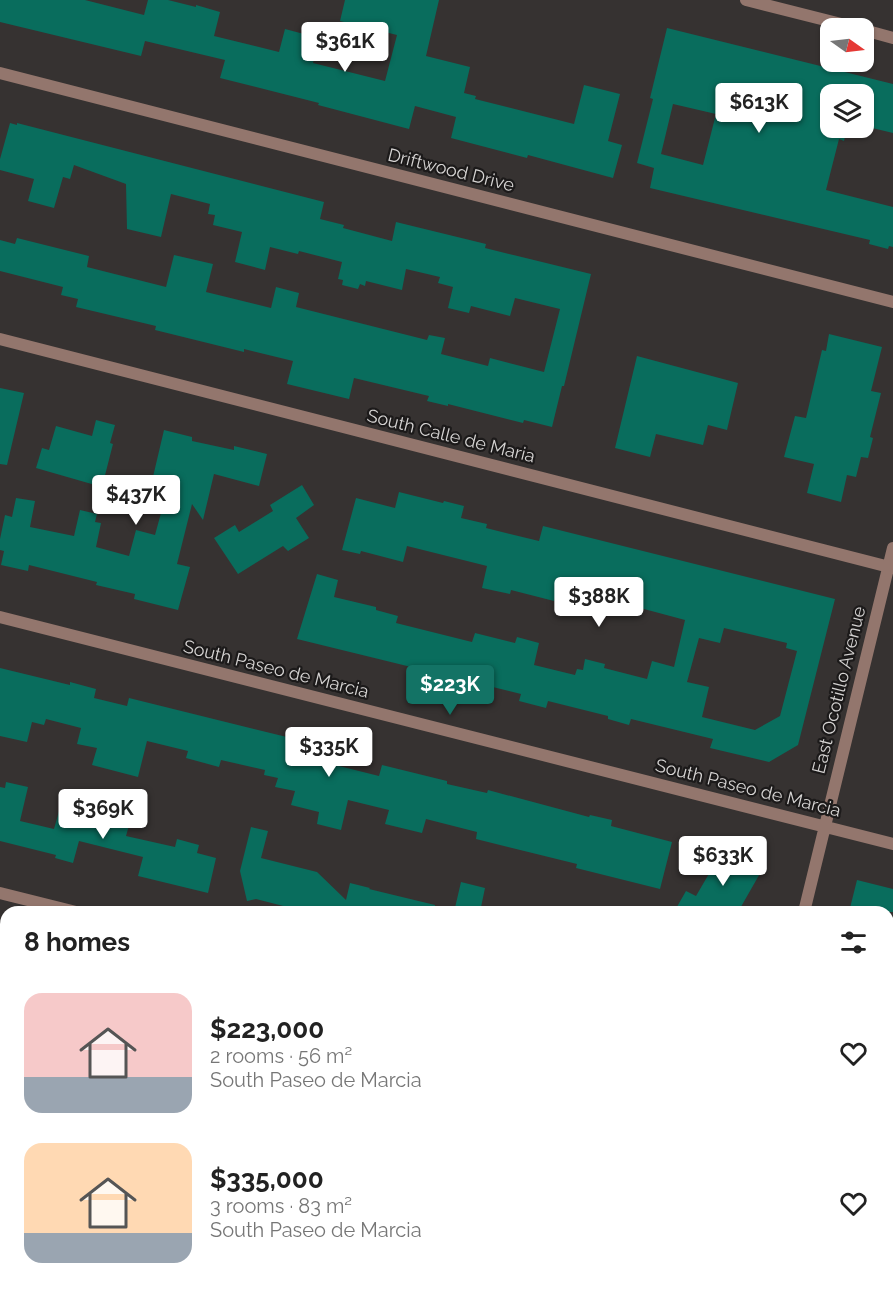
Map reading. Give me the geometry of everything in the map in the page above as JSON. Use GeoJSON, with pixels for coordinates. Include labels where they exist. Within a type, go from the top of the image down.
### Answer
{"type":"FeatureCollection","features":[{"type":"Feature","properties":{"kind":"street"},"geometry":{"type":"LineString","coordinates":[[746,0],[820,19]]}},
{"type":"Feature","properties":{"kind":"street"},"geometry":{"type":"LineString","coordinates":[[874,33],[893,38]]}},
{"type":"Feature","properties":{"kind":"street","name":"Driftwood Drive"},"geometry":{"type":"LineString","coordinates":[[0,73],[893,302]]}},
{"type":"Feature","properties":{"kind":"street","name":"South Calle de Maria"},"geometry":{"type":"LineString","coordinates":[[0,339],[891,567]]}},
{"type":"Feature","properties":{"kind":"street","name":"East Ocotillo Avenue"},"geometry":{"type":"LineString","coordinates":[[805,906],[891,567],[893,548]]}},
{"type":"Feature","properties":{"kind":"street","name":"South Paseo de Marcia"},"geometry":{"type":"LineString","coordinates":[[0,617],[893,844]]}},
{"type":"Feature","properties":{"kind":"street"},"geometry":{"type":"LineString","coordinates":[[0,893],[52,906]]}},
{"type":"Feature","properties":{"kind":"building"},"geometry":{"type":"Polygon","coordinates":[[[0,0],[85,0],[144,15],[148,0],[168,0],[196,7],[196,5],[220,12],[214,36],[279,52],[285,29],[319,38],[313,63],[385,81],[397,35],[340,21],[345,0],[439,0],[426,56],[470,67],[464,93],[476,96],[475,99],[574,124],[584,85],[620,94],[608,141],[622,145],[613,178],[528,155],[527,158],[451,138],[456,117],[415,106],[409,129],[220,78],[225,60],[145,41],[141,56],[0,22],[0,0]]]}},
{"type":"Feature","properties":{"kind":"building"},"geometry":{"type":"Polygon","coordinates":[[[667,28],[820,66],[820,72],[845,72],[893,84],[893,133],[874,128],[874,84],[820,84],[820,138],[845,138],[844,141],[839,139],[826,190],[893,207],[893,247],[889,246],[888,249],[869,244],[870,240],[650,188],[654,168],[637,163],[653,99],[650,98],[667,28]],[[673,104],[661,154],[703,165],[716,114],[673,104]]]}},
{"type":"Feature","properties":{"kind":"building"},"geometry":{"type":"Polygon","coordinates":[[[10,123],[324,202],[320,219],[344,225],[343,228],[392,241],[396,222],[486,244],[485,248],[591,274],[552,427],[524,420],[523,423],[427,401],[429,396],[354,378],[349,399],[287,384],[293,361],[244,349],[244,352],[155,330],[156,326],[76,307],[78,299],[61,295],[63,287],[0,271],[0,240],[15,244],[17,238],[89,256],[87,267],[166,287],[174,255],[213,264],[206,292],[271,308],[276,287],[299,293],[296,307],[427,340],[429,335],[445,338],[441,354],[488,366],[490,358],[544,372],[560,309],[515,298],[510,316],[471,306],[469,313],[448,308],[453,287],[438,283],[440,277],[406,269],[402,290],[366,281],[365,286],[360,284],[358,289],[342,285],[343,280],[338,279],[342,262],[299,251],[298,254],[270,247],[265,270],[235,262],[242,232],[213,225],[215,215],[208,214],[210,204],[171,194],[161,237],[127,229],[126,184],[74,165],[70,179],[63,177],[54,208],[28,201],[34,179],[0,170],[0,159],[10,123]]]}},
{"type":"Feature","properties":{"kind":"building"},"geometry":{"type":"Polygon","coordinates":[[[829,334],[882,347],[871,391],[881,393],[870,437],[873,438],[868,458],[861,457],[856,477],[847,475],[841,502],[807,493],[814,464],[784,457],[795,416],[806,418],[822,350],[826,351],[829,334]]]}},
{"type":"Feature","properties":{"kind":"building"},"geometry":{"type":"Polygon","coordinates":[[[637,356],[738,383],[727,430],[708,425],[703,445],[656,434],[650,457],[615,448],[637,356]]]}},
{"type":"Feature","properties":{"kind":"building"},"geometry":{"type":"Polygon","coordinates":[[[0,388],[24,393],[7,465],[0,464],[0,388]]]}},
{"type":"Feature","properties":{"kind":"building"},"geometry":{"type":"Polygon","coordinates":[[[96,420],[115,425],[110,443],[113,444],[102,487],[36,468],[42,448],[49,450],[56,426],[92,436],[96,420]]]}},
{"type":"Feature","properties":{"kind":"building"},"geometry":{"type":"Polygon","coordinates":[[[164,430],[192,437],[192,441],[234,450],[234,446],[267,454],[259,486],[214,474],[203,520],[192,504],[177,564],[190,567],[178,610],[134,599],[135,594],[96,585],[97,582],[29,565],[28,571],[1,565],[4,551],[0,550],[0,539],[5,515],[12,517],[16,498],[35,501],[30,527],[74,536],[80,510],[97,514],[95,522],[101,523],[96,547],[129,556],[136,530],[155,535],[164,502],[148,498],[164,430]]]}},
{"type":"Feature","properties":{"kind":"building"},"geometry":{"type":"Polygon","coordinates":[[[302,485],[314,505],[296,518],[309,538],[288,551],[283,546],[238,574],[214,538],[235,525],[239,532],[273,511],[270,505],[302,485]]]}},
{"type":"Feature","properties":{"kind":"building"},"geometry":{"type":"Polygon","coordinates":[[[399,492],[443,503],[444,501],[464,506],[461,518],[487,524],[486,528],[539,541],[543,526],[835,599],[798,745],[769,762],[710,748],[713,739],[631,719],[629,725],[608,719],[608,716],[548,701],[546,708],[519,701],[521,694],[297,639],[317,574],[338,580],[334,597],[376,607],[376,610],[398,616],[396,623],[472,642],[475,633],[515,643],[517,637],[539,643],[534,665],[575,675],[577,669],[583,670],[585,659],[605,664],[604,668],[647,679],[652,661],[674,667],[685,620],[618,602],[617,606],[557,591],[554,601],[511,590],[510,594],[482,588],[487,566],[407,546],[403,562],[361,551],[360,554],[342,550],[356,498],[395,508],[399,492]],[[724,628],[720,643],[699,638],[687,682],[709,687],[702,717],[755,730],[780,716],[797,651],[786,648],[787,643],[724,628]]]}},
{"type":"Feature","properties":{"kind":"building"},"geometry":{"type":"Polygon","coordinates":[[[0,668],[96,689],[94,698],[127,706],[129,698],[299,740],[295,755],[379,776],[382,765],[447,781],[447,784],[487,793],[488,790],[589,817],[590,815],[612,820],[611,826],[672,842],[660,889],[576,868],[577,864],[476,839],[477,832],[426,819],[422,833],[385,824],[389,810],[348,800],[341,830],[317,824],[319,812],[291,805],[295,791],[275,787],[278,778],[264,775],[265,770],[221,760],[219,767],[186,758],[188,751],[147,741],[138,777],[92,765],[97,748],[77,744],[81,728],[46,719],[44,725],[32,722],[27,742],[0,736],[0,668]]]}},
{"type":"Feature","properties":{"kind":"building"},"geometry":{"type":"Polygon","coordinates":[[[6,782],[28,787],[20,821],[54,829],[61,804],[104,814],[106,804],[133,811],[126,836],[175,847],[177,839],[199,845],[197,853],[216,858],[208,893],[138,876],[143,857],[79,841],[73,863],[55,858],[56,855],[0,841],[0,787],[5,788],[6,782]]]}},
{"type":"Feature","properties":{"kind":"building"},"geometry":{"type":"Polygon","coordinates":[[[251,827],[268,831],[261,858],[317,872],[346,900],[350,883],[435,906],[283,906],[256,899],[247,901],[240,871],[251,827]]]}},
{"type":"Feature","properties":{"kind":"building"},"geometry":{"type":"Polygon","coordinates":[[[724,848],[762,870],[741,906],[677,906],[686,891],[696,896],[724,848]]]}},
{"type":"Feature","properties":{"kind":"building"},"geometry":{"type":"Polygon","coordinates":[[[857,880],[893,889],[893,906],[850,906],[857,880]]]}},
{"type":"Feature","properties":{"kind":"building"},"geometry":{"type":"Polygon","coordinates":[[[461,882],[485,888],[481,906],[455,906],[461,882]]]}}]}
